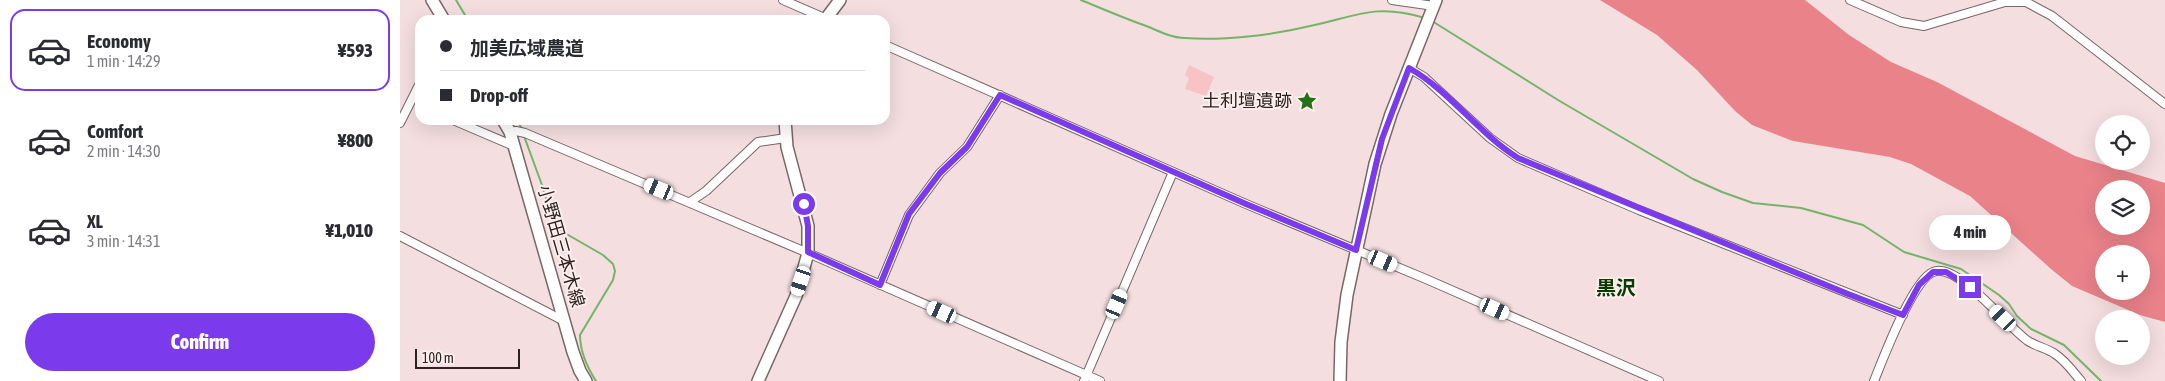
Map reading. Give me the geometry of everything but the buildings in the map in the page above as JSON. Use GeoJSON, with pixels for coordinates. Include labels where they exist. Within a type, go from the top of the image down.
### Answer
{"type":"FeatureCollection","features":[{"type":"Feature","properties":{"kind":"street"},"geometry":{"type":"LineString","coordinates":[[432,0],[441,15]]}},
{"type":"Feature","properties":{"kind":"street"},"geometry":{"type":"LineString","coordinates":[[783,0],[816,15]]}},
{"type":"Feature","properties":{"kind":"street"},"geometry":{"type":"LineString","coordinates":[[830,15],[840,0]]}},
{"type":"Feature","properties":{"kind":"street"},"geometry":{"type":"LineString","coordinates":[[1340,381],[1343,321],[1356,250],[1382,139],[1434,6],[1392,0]]}},
{"type":"Feature","properties":{"kind":"street"},"geometry":{"type":"LineString","coordinates":[[1850,0],[1902,22],[1924,26],[2006,2],[2026,2],[2052,16],[2165,104]]}},
{"type":"Feature","properties":{"kind":"street"},"geometry":{"type":"LineString","coordinates":[[890,48],[1659,381]]}},
{"type":"Feature","properties":{"kind":"street"},"geometry":{"type":"LineString","coordinates":[[1409,68],[1424,76],[1502,148],[1533,166],[1903,315]]}},
{"type":"Feature","properties":{"kind":"street"},"geometry":{"type":"LineString","coordinates":[[400,123],[415,94]]}},
{"type":"Feature","properties":{"kind":"street"},"geometry":{"type":"LineString","coordinates":[[880,285],[909,214],[940,173],[967,147],[1000,95]]}},
{"type":"Feature","properties":{"kind":"street"},"geometry":{"type":"LineString","coordinates":[[411,102],[415,104]]}},
{"type":"Feature","properties":{"kind":"street"},"geometry":{"type":"LineString","coordinates":[[466,125],[514,146]]}},
{"type":"Feature","properties":{"kind":"street","name":"小野田三本木線"},"geometry":{"type":"LineString","coordinates":[[506,125],[510,132],[573,352],[586,381]]}},
{"type":"Feature","properties":{"kind":"street"},"geometry":{"type":"LineString","coordinates":[[758,381],[796,296],[808,252],[808,226],[787,147],[785,125]]}},
{"type":"Feature","properties":{"kind":"street"},"geometry":{"type":"LineString","coordinates":[[510,132],[516,131],[526,134],[690,202],[808,252],[1085,378],[1100,381]]}},
{"type":"Feature","properties":{"kind":"street"},"geometry":{"type":"LineString","coordinates":[[690,202],[706,192],[758,142],[786,138]]}},
{"type":"Feature","properties":{"kind":"street"},"geometry":{"type":"LineString","coordinates":[[1085,378],[1173,172]]}},
{"type":"Feature","properties":{"kind":"street"},"geometry":{"type":"LineString","coordinates":[[400,236],[564,321]]}},
{"type":"Feature","properties":{"kind":"street"},"geometry":{"type":"LineString","coordinates":[[1874,381],[1903,315],[1923,280],[1933,272],[1946,272],[1970,287],[2028,341],[2057,354],[2081,381]]}},
{"type":"Feature","properties":{"kind":"shaded area"},"geometry":{"type":"Polygon","coordinates":[[[1600,0],[1805,0],[1849,35],[1891,62],[1937,82],[2075,156],[2095,162],[2095,170],[2122,170],[2165,183],[2165,322],[2150,318],[2150,310],[2128,310],[2105,300],[2150,300],[2150,245],[2095,245],[2095,296],[2072,286],[1970,196],[1911,164],[1890,157],[1793,141],[1752,125],[1735,111],[1697,70],[1657,35],[1600,0]]]}},
{"type":"Feature","properties":{"kind":"shaded area"},"geometry":{"type":"Polygon","coordinates":[[[1189,65],[1214,77],[1206,96],[1185,89],[1189,78],[1185,75],[1189,65]]]}},
{"type":"Feature","properties":{"kind":"waterway"},"geometry":{"type":"LineString","coordinates":[[456,0],[465,15]]}},
{"type":"Feature","properties":{"kind":"waterway"},"geometry":{"type":"LineString","coordinates":[[1081,0],[1176,37],[1200,39],[1264,35],[1379,11],[1425,18]]}},
{"type":"Feature","properties":{"kind":"waterway"},"geometry":{"type":"LineString","coordinates":[[1432,21],[1558,100],[1693,179],[1753,203],[1801,208],[1863,225],[1904,252],[1961,269],[1999,295],[2031,329],[2064,345],[2101,381]]}},
{"type":"Feature","properties":{"kind":"waterway"},"geometry":{"type":"LineString","coordinates":[[520,125],[522,129]]}},
{"type":"Feature","properties":{"kind":"waterway"},"geometry":{"type":"LineString","coordinates":[[524,136],[553,222],[563,232],[603,255],[613,264],[615,271],[613,280],[580,335],[585,359],[596,381]]}},
{"type":"Feature","properties":{"kind":"place","name":"土利壇遺跡"},"geometry":{"type":"Point","coordinates":[1307,101]}},
{"type":"Feature","properties":{"kind":"district","name":"黒沢"},"geometry":{"type":"Point","coordinates":[1616,288]}},
{"type":"Feature","properties":{"kind":"route"},"geometry":{"type":"LineString","coordinates":[[804,204],[808,226],[808,252],[880,285],[909,214],[940,173],[961,155],[1000,95],[1246,204],[1356,250],[1382,139],[1409,68],[1424,76],[1502,148],[1533,166],[1848,294],[1903,315],[1919,285],[1933,272],[1946,272],[1957,277],[1970,287]]}}]}
